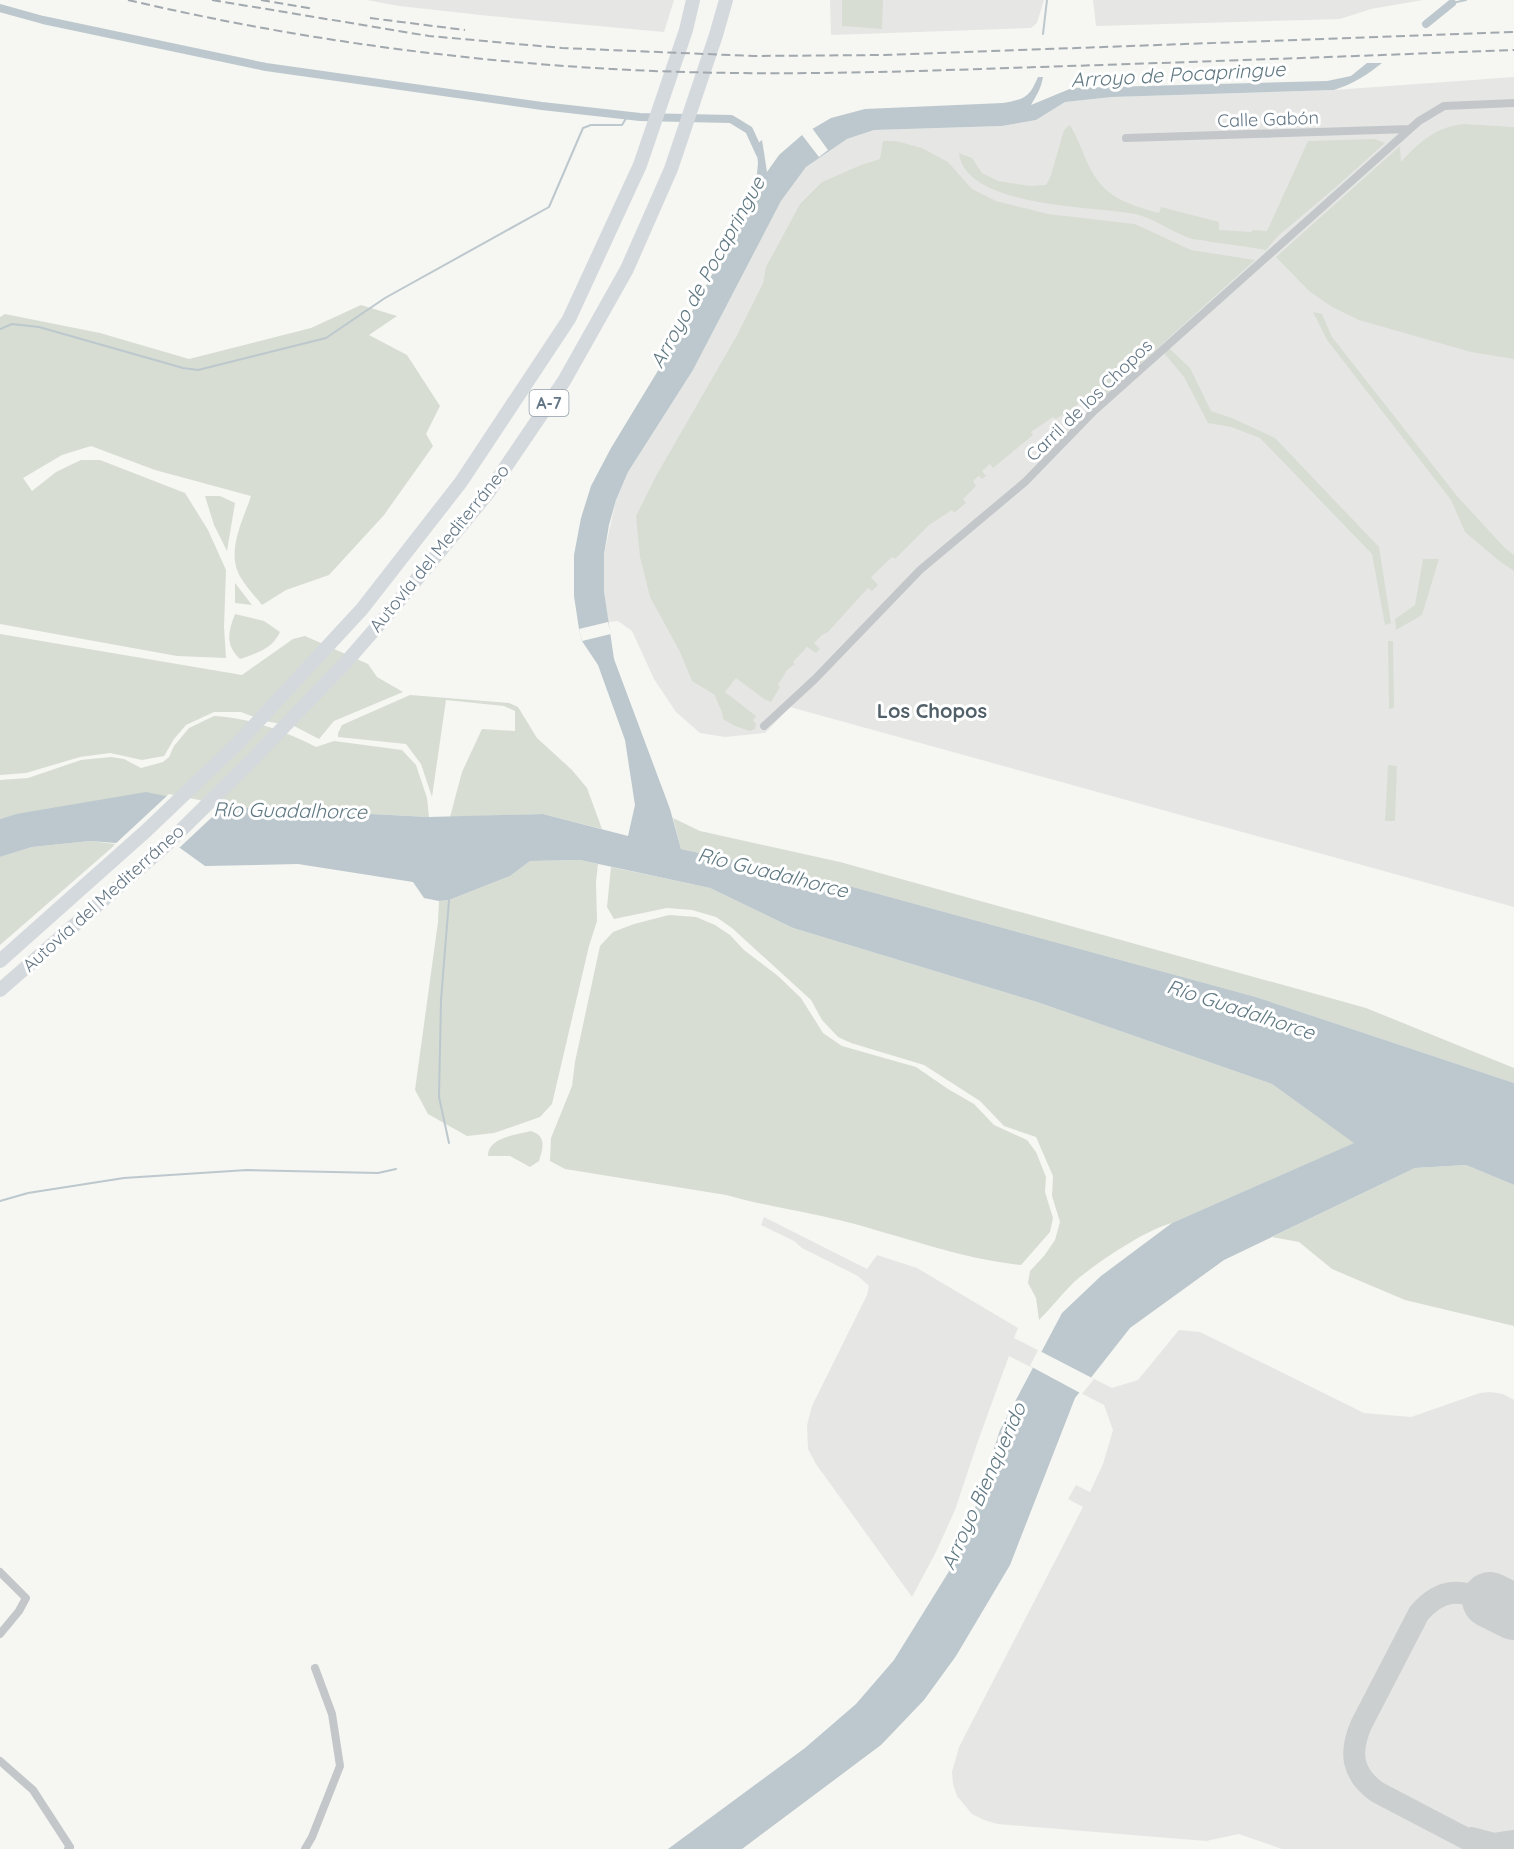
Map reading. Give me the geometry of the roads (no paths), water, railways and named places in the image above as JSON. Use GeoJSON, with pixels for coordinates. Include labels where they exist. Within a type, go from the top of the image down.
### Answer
{"type":"FeatureCollection","features":[{"type":"Feature","properties":{"kind":"highway","name":"Autovía del Mediterráneo"},"geometry":{"type":"LineString","coordinates":[[0,961],[147,830],[238,743],[362,609],[461,482],[569,319],[640,165],[686,30],[693,0]]}},
{"type":"Feature","properties":{"kind":"highway","name":"Autovía del Mediterráneo"},"geometry":{"type":"LineString","coordinates":[[0,990],[164,847],[260,752],[348,660],[488,493],[564,381],[627,269],[671,169],[726,0]]}},
{"type":"Feature","properties":{"kind":"street","name":"Carril de los Chopos"},"geometry":{"type":"LineString","coordinates":[[764,726],[815,679],[920,570],[1025,482],[1094,411],[1419,121],[1444,106],[1514,103]]}},
{"type":"Feature","properties":{"kind":"street","name":"Calle Gabón"},"geometry":{"type":"LineString","coordinates":[[1126,138],[1410,129]]}},
{"type":"Feature","properties":{"kind":"street"},"geometry":{"type":"LineString","coordinates":[[0,1572],[26,1598],[19,1611],[0,1634]]}},
{"type":"Feature","properties":{"kind":"street"},"geometry":{"type":"LineString","coordinates":[[304,1849],[312,1837],[340,1766],[332,1714],[315,1668]]}},
{"type":"Feature","properties":{"kind":"street"},"geometry":{"type":"LineString","coordinates":[[0,1761],[33,1790],[70,1848],[68,1849]]}},
{"type":"Feature","properties":{"kind":"water"},"geometry":{"type":"Polygon","coordinates":[[[1367,63],[1382,63],[1360,79],[1334,90],[1112,97],[1065,102],[1036,120],[1002,126],[874,130],[847,139],[806,167],[781,201],[693,370],[628,472],[616,500],[609,525],[604,554],[604,591],[614,659],[670,809],[681,849],[853,887],[1256,997],[1514,1083],[1514,1185],[1466,1165],[1415,1168],[1224,1260],[1130,1328],[1075,1398],[1010,1565],[956,1656],[924,1700],[881,1745],[742,1849],[668,1849],[805,1748],[856,1704],[894,1660],[961,1552],[1000,1430],[1062,1313],[1101,1276],[1172,1223],[1354,1143],[1272,1084],[1037,1002],[793,928],[710,888],[580,860],[530,861],[510,876],[449,900],[439,901],[424,898],[413,882],[298,864],[205,866],[180,848],[90,841],[32,847],[0,857],[0,819],[16,814],[146,792],[214,806],[429,817],[543,814],[628,836],[635,805],[625,740],[598,665],[582,641],[574,596],[574,555],[581,518],[591,486],[611,448],[676,341],[727,247],[756,184],[758,163],[756,145],[762,140],[767,172],[779,155],[802,135],[831,118],[865,109],[1010,102],[1021,99],[1029,93],[1038,77],[1043,77],[1031,105],[1072,88],[1327,81],[1351,76],[1367,63]]]}},
{"type":"Feature","properties":{"kind":"waterway"},"geometry":{"type":"LineString","coordinates":[[1043,34],[1047,0]]}},
{"type":"Feature","properties":{"kind":"waterway","name":"Arroyo de Pocapringue"},"geometry":{"type":"LineString","coordinates":[[1452,3],[1466,0]]}},
{"type":"Feature","properties":{"kind":"waterway","name":"Arroyo de Pocapringue"},"geometry":{"type":"LineString","coordinates":[[1426,24],[1452,3]]}},
{"type":"Feature","properties":{"kind":"waterway"},"geometry":{"type":"LineString","coordinates":[[0,8],[43,20],[266,67],[542,106],[640,117],[731,119],[749,130],[760,154]]}},
{"type":"Feature","properties":{"kind":"waterway"},"geometry":{"type":"LineString","coordinates":[[0,329],[12,324],[39,327],[183,368],[198,370],[326,338],[385,298],[549,207],[583,128],[591,125],[622,125],[628,115]]}},
{"type":"Feature","properties":{"kind":"waterway"},"geometry":{"type":"LineString","coordinates":[[449,900],[441,1000],[439,1097],[449,1143]]}},
{"type":"Feature","properties":{"kind":"waterway"},"geometry":{"type":"LineString","coordinates":[[0,1201],[28,1193],[124,1178],[247,1170],[378,1173],[396,1169]]}},
{"type":"Feature","properties":{"kind":"railway"},"geometry":{"type":"LineString","coordinates":[[128,0],[308,36],[429,53],[551,65],[719,73],[879,72],[1514,50]]}},
{"type":"Feature","properties":{"kind":"railway"},"geometry":{"type":"LineString","coordinates":[[212,0],[429,36],[562,48],[754,56],[884,55],[1514,32]]}},
{"type":"Feature","properties":{"kind":"railway"},"geometry":{"type":"LineString","coordinates":[[261,0],[314,9]]}},
{"type":"Feature","properties":{"kind":"railway"},"geometry":{"type":"LineString","coordinates":[[370,18],[465,30]]}},
{"type":"Feature","properties":{"kind":"district","name":"Los Chopos"},"geometry":{"type":"Point","coordinates":[932,710]}},
{"type":"Feature","properties":{"kind":"water label","name":"Río Guadalhorce"},"geometry":{"type":"Point","coordinates":[290,810]}},
{"type":"Feature","properties":{"kind":"water label","name":"Río Guadalhorce"},"geometry":{"type":"Point","coordinates":[773,872]}},
{"type":"Feature","properties":{"kind":"water label","name":"Río Guadalhorce"},"geometry":{"type":"Point","coordinates":[1241,1009]}},
{"type":"Feature","properties":{"kind":"water label","name":"Arroyo Bienquerido"},"geometry":{"type":"Point","coordinates":[983,1486]}}]}
